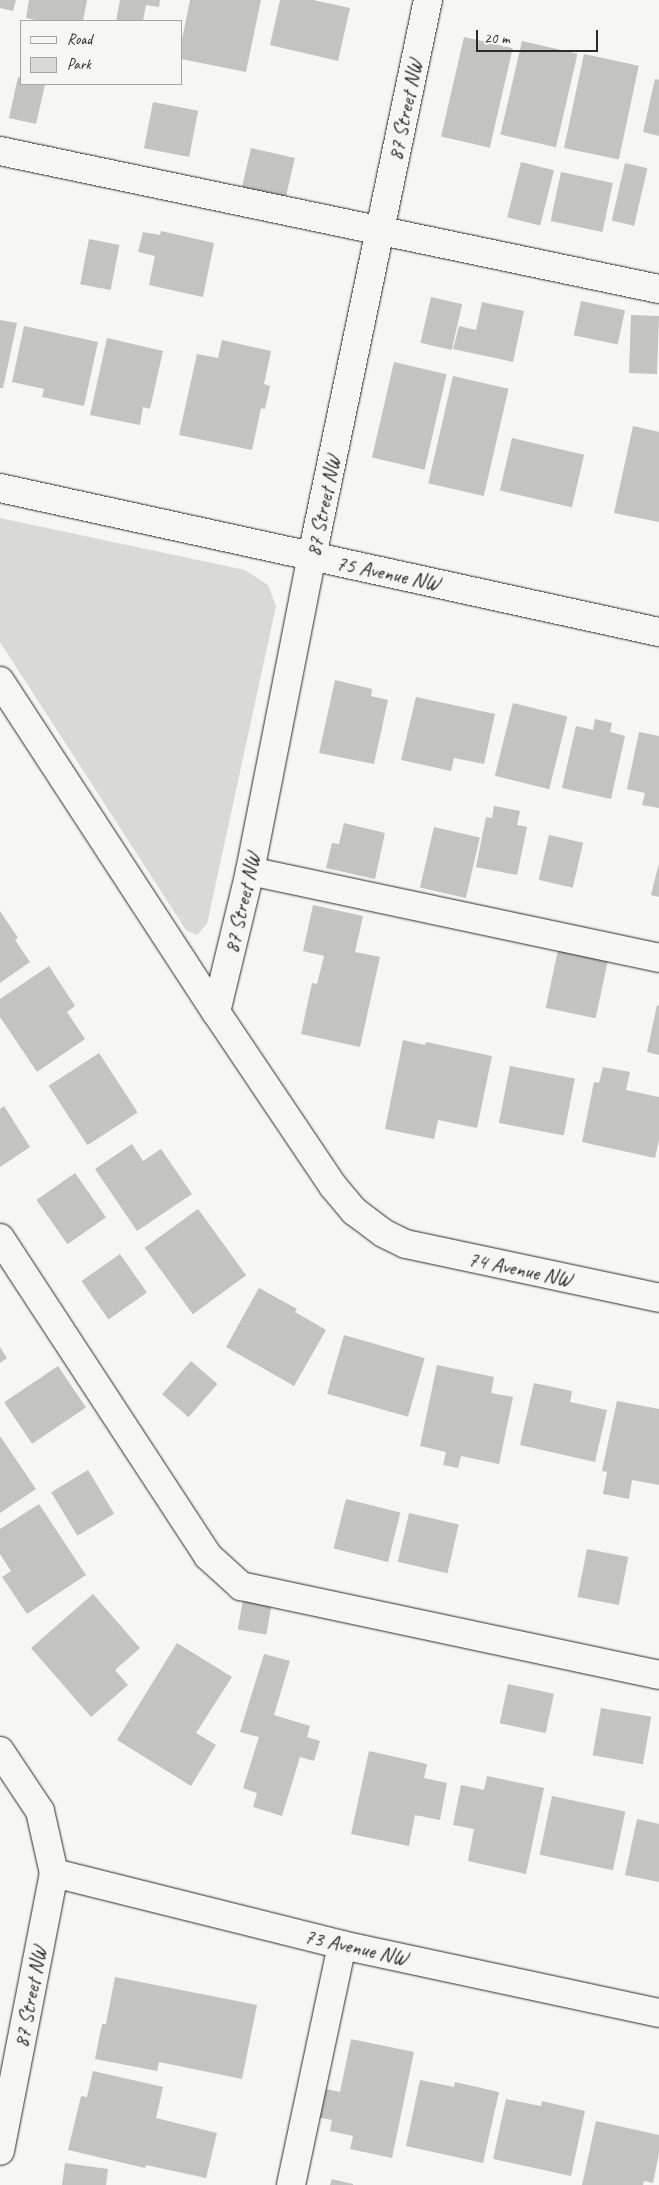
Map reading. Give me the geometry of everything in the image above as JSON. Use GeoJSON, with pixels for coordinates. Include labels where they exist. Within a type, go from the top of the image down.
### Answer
{"type":"FeatureCollection","features":[{"type":"Feature","properties":{"kind":"street","name":"87 Street NW"},"geometry":{"type":"LineString","coordinates":[[216,1012],[250,871],[312,556],[428,0]]}},
{"type":"Feature","properties":{"kind":"street"},"geometry":{"type":"LineString","coordinates":[[0,151],[659,289]]}},
{"type":"Feature","properties":{"kind":"street","name":"75 Avenue NW"},"geometry":{"type":"LineString","coordinates":[[0,488],[659,632]]}},
{"type":"Feature","properties":{"kind":"street"},"geometry":{"type":"LineString","coordinates":[[0,681],[216,1012]]}},
{"type":"Feature","properties":{"kind":"street"},"geometry":{"type":"LineString","coordinates":[[250,871],[659,958]]}},
{"type":"Feature","properties":{"kind":"street","name":"74 Avenue NW"},"geometry":{"type":"LineString","coordinates":[[216,1012],[334,1186],[354,1211],[383,1233],[406,1244],[441,1253],[659,1298]]}},
{"type":"Feature","properties":{"kind":"street"},"geometry":{"type":"LineString","coordinates":[[0,1238],[208,1556],[241,1586],[659,1675]]}},
{"type":"Feature","properties":{"kind":"street"},"geometry":{"type":"LineString","coordinates":[[0,1751],[40,1811],[54,1873]]}},
{"type":"Feature","properties":{"kind":"street","name":"87 Street NW"},"geometry":{"type":"LineString","coordinates":[[0,2151],[54,1873]]}},
{"type":"Feature","properties":{"kind":"street","name":"73 Avenue NW"},"geometry":{"type":"LineString","coordinates":[[54,1873],[342,1945],[659,2013]]}},
{"type":"Feature","properties":{"kind":"street"},"geometry":{"type":"LineString","coordinates":[[291,2185],[342,1945]]}},
{"type":"Feature","properties":{"kind":"green space"},"geometry":{"type":"Polygon","coordinates":[[[0,518],[245,570],[268,585],[276,606],[207,924],[197,935],[186,930],[0,642],[0,518]]]}},
{"type":"Feature","properties":{"kind":"building"},"geometry":{"type":"Polygon","coordinates":[[[0,0],[16,0],[13,11],[0,8],[0,0]]]}},
{"type":"Feature","properties":{"kind":"building"},"geometry":{"type":"Polygon","coordinates":[[[29,0],[87,0],[83,20],[36,20],[26,18],[29,0]]]}},
{"type":"Feature","properties":{"kind":"building"},"geometry":{"type":"Polygon","coordinates":[[[120,0],[160,0],[159,7],[146,5],[143,20],[116,20],[120,0]]]}},
{"type":"Feature","properties":{"kind":"building"},"geometry":{"type":"Polygon","coordinates":[[[190,0],[261,0],[246,72],[182,59],[182,39],[190,0]]]}},
{"type":"Feature","properties":{"kind":"building"},"geometry":{"type":"Polygon","coordinates":[[[280,0],[313,0],[350,8],[338,61],[270,45],[280,0]]]}},
{"type":"Feature","properties":{"kind":"building"},"geometry":{"type":"Polygon","coordinates":[[[464,37],[513,48],[490,148],[441,136],[464,37]]]}},
{"type":"Feature","properties":{"kind":"building"},"geometry":{"type":"Polygon","coordinates":[[[522,41],[578,54],[556,147],[500,135],[522,41]]]}},
{"type":"Feature","properties":{"kind":"building"},"geometry":{"type":"Polygon","coordinates":[[[584,54],[639,66],[619,160],[564,148],[584,54]]]}},
{"type":"Feature","properties":{"kind":"building"},"geometry":{"type":"Polygon","coordinates":[[[18,77],[20,78],[20,85],[45,85],[36,124],[9,118],[18,77]]]}},
{"type":"Feature","properties":{"kind":"building"},"geometry":{"type":"Polygon","coordinates":[[[655,79],[659,80],[659,136],[643,132],[655,79]]]}},
{"type":"Feature","properties":{"kind":"building"},"geometry":{"type":"Polygon","coordinates":[[[153,102],[198,111],[189,157],[144,148],[153,102]]]}},
{"type":"Feature","properties":{"kind":"building"},"geometry":{"type":"Polygon","coordinates":[[[251,148],[295,158],[286,197],[242,187],[251,148]]]}},
{"type":"Feature","properties":{"kind":"building"},"geometry":{"type":"Polygon","coordinates":[[[521,162],[554,170],[540,226],[507,217],[521,162]]]}},
{"type":"Feature","properties":{"kind":"building"},"geometry":{"type":"Polygon","coordinates":[[[625,163],[647,168],[634,226],[612,220],[625,163]]]}},
{"type":"Feature","properties":{"kind":"building"},"geometry":{"type":"Polygon","coordinates":[[[561,172],[613,183],[602,232],[551,221],[561,172]]]}},
{"type":"Feature","properties":{"kind":"building"},"geometry":{"type":"Polygon","coordinates":[[[161,231],[214,243],[203,297],[149,285],[155,256],[138,252],[143,232],[160,235],[161,231]]]}},
{"type":"Feature","properties":{"kind":"building"},"geometry":{"type":"Polygon","coordinates":[[[89,239],[119,245],[111,290],[80,284],[89,239]]]}},
{"type":"Feature","properties":{"kind":"building"},"geometry":{"type":"Polygon","coordinates":[[[431,297],[462,304],[452,350],[420,343],[431,297]]]}},
{"type":"Feature","properties":{"kind":"building"},"geometry":{"type":"Polygon","coordinates":[[[581,301],[625,310],[618,345],[574,335],[581,301]]]}},
{"type":"Feature","properties":{"kind":"building"},"geometry":{"type":"Polygon","coordinates":[[[482,302],[524,311],[513,362],[453,349],[459,326],[476,330],[482,302]]]}},
{"type":"Feature","properties":{"kind":"building"},"geometry":{"type":"Polygon","coordinates":[[[631,315],[659,316],[657,374],[629,373],[631,315]]]}},
{"type":"Feature","properties":{"kind":"building"},"geometry":{"type":"Polygon","coordinates":[[[0,320],[17,323],[3,388],[0,388],[0,320]]]}},
{"type":"Feature","properties":{"kind":"building"},"geometry":{"type":"Polygon","coordinates":[[[24,326],[98,342],[84,406],[42,397],[44,389],[12,382],[24,326]]]}},
{"type":"Feature","properties":{"kind":"building"},"geometry":{"type":"Polygon","coordinates":[[[107,338],[163,351],[150,409],[143,407],[140,425],[90,415],[107,338]]]}},
{"type":"Feature","properties":{"kind":"building"},"geometry":{"type":"Polygon","coordinates":[[[222,340],[271,351],[264,384],[270,386],[265,409],[261,408],[252,450],[179,435],[197,354],[218,358],[222,340]]]}},
{"type":"Feature","properties":{"kind":"building"},"geometry":{"type":"Polygon","coordinates":[[[394,362],[447,374],[425,470],[372,457],[394,362]]]}},
{"type":"Feature","properties":{"kind":"building"},"geometry":{"type":"Polygon","coordinates":[[[453,376],[509,389],[484,496],[428,483],[453,376]]]}},
{"type":"Feature","properties":{"kind":"building"},"geometry":{"type":"Polygon","coordinates":[[[633,426],[659,432],[659,522],[614,513],[633,426]]]}},
{"type":"Feature","properties":{"kind":"building"},"geometry":{"type":"Polygon","coordinates":[[[512,438],[584,455],[572,507],[500,491],[512,438]]]}},
{"type":"Feature","properties":{"kind":"building"},"geometry":{"type":"Polygon","coordinates":[[[335,680],[372,689],[371,696],[388,700],[374,764],[319,753],[335,680]]]}},
{"type":"Feature","properties":{"kind":"building"},"geometry":{"type":"Polygon","coordinates":[[[416,697],[495,714],[484,764],[454,758],[451,771],[401,760],[416,697]]]}},
{"type":"Feature","properties":{"kind":"building"},"geometry":{"type":"Polygon","coordinates":[[[513,703],[567,717],[549,789],[495,776],[513,703]]]}},
{"type":"Feature","properties":{"kind":"building"},"geometry":{"type":"Polygon","coordinates":[[[595,719],[612,723],[610,732],[625,736],[611,799],[562,788],[576,726],[593,730],[595,719]]]}},
{"type":"Feature","properties":{"kind":"building"},"geometry":{"type":"Polygon","coordinates":[[[639,732],[659,736],[659,808],[642,805],[645,793],[627,789],[639,732]]]}},
{"type":"Feature","properties":{"kind":"building"},"geometry":{"type":"Polygon","coordinates":[[[494,806],[520,811],[517,825],[527,827],[517,875],[476,867],[486,817],[492,818],[494,806]]]}},
{"type":"Feature","properties":{"kind":"building"},"geometry":{"type":"Polygon","coordinates":[[[344,823],[385,833],[375,879],[326,868],[332,843],[339,844],[344,823]]]}},
{"type":"Feature","properties":{"kind":"building"},"geometry":{"type":"Polygon","coordinates":[[[434,827],[480,838],[466,898],[420,887],[434,827]]]}},
{"type":"Feature","properties":{"kind":"building"},"geometry":{"type":"Polygon","coordinates":[[[549,835],[583,843],[573,888],[539,880],[549,835]]]}},
{"type":"Feature","properties":{"kind":"building"},"geometry":{"type":"Polygon","coordinates":[[[659,863],[659,897],[651,895],[659,863]]]}},
{"type":"Feature","properties":{"kind":"building"},"geometry":{"type":"Polygon","coordinates":[[[313,905],[363,916],[355,952],[380,957],[360,1047],[301,1034],[312,983],[317,984],[324,956],[303,951],[313,905]]]}},
{"type":"Feature","properties":{"kind":"building"},"geometry":{"type":"Polygon","coordinates":[[[0,911],[18,938],[15,940],[30,962],[0,983],[0,911]]]}},
{"type":"Feature","properties":{"kind":"building"},"geometry":{"type":"Polygon","coordinates":[[[558,950],[608,961],[596,1018],[546,1008],[558,950]]]}},
{"type":"Feature","properties":{"kind":"building"},"geometry":{"type":"Polygon","coordinates":[[[49,966],[75,1006],[67,1012],[85,1039],[37,1072],[0,1017],[0,999],[49,966]]]}},
{"type":"Feature","properties":{"kind":"building"},"geometry":{"type":"Polygon","coordinates":[[[657,1005],[659,1006],[659,1055],[647,1052],[657,1005]]]}},
{"type":"Feature","properties":{"kind":"building"},"geometry":{"type":"Polygon","coordinates":[[[403,1040],[425,1045],[426,1042],[492,1056],[477,1128],[438,1120],[434,1139],[385,1129],[403,1040]]]}},
{"type":"Feature","properties":{"kind":"building"},"geometry":{"type":"Polygon","coordinates":[[[99,1053],[138,1113],[87,1145],[49,1086],[99,1053]]]}},
{"type":"Feature","properties":{"kind":"building"},"geometry":{"type":"Polygon","coordinates":[[[510,1066],[575,1079],[564,1136],[499,1123],[510,1066]]]}},
{"type":"Feature","properties":{"kind":"building"},"geometry":{"type":"Polygon","coordinates":[[[603,1067],[630,1072],[626,1090],[659,1097],[659,1140],[655,1158],[582,1142],[594,1082],[599,1083],[603,1067]]]}},
{"type":"Feature","properties":{"kind":"building"},"geometry":{"type":"Polygon","coordinates":[[[4,1106],[30,1147],[0,1167],[0,1109],[4,1106]]]}},
{"type":"Feature","properties":{"kind":"building"},"geometry":{"type":"Polygon","coordinates":[[[132,1144],[143,1161],[161,1149],[192,1194],[137,1231],[95,1169],[132,1144]]]}},
{"type":"Feature","properties":{"kind":"building"},"geometry":{"type":"Polygon","coordinates":[[[75,1173],[106,1217],[67,1244],[36,1200],[75,1173]]]}},
{"type":"Feature","properties":{"kind":"building"},"geometry":{"type":"Polygon","coordinates":[[[198,1209],[246,1275],[193,1314],[145,1248],[198,1209]]]}},
{"type":"Feature","properties":{"kind":"building"},"geometry":{"type":"Polygon","coordinates":[[[120,1254],[147,1293],[108,1319],[81,1281],[120,1254]]]}},
{"type":"Feature","properties":{"kind":"building"},"geometry":{"type":"Polygon","coordinates":[[[259,1288],[297,1309],[295,1312],[326,1330],[294,1386],[226,1347],[259,1288]]]}},
{"type":"Feature","properties":{"kind":"building"},"geometry":{"type":"Polygon","coordinates":[[[344,1335],[425,1358],[408,1417],[327,1394],[344,1335]]]}},
{"type":"Feature","properties":{"kind":"building"},"geometry":{"type":"Polygon","coordinates":[[[0,1347],[7,1358],[0,1363],[0,1347]]]}},
{"type":"Feature","properties":{"kind":"building"},"geometry":{"type":"Polygon","coordinates":[[[191,1361],[217,1384],[189,1417],[162,1394],[191,1361]]]}},
{"type":"Feature","properties":{"kind":"building"},"geometry":{"type":"Polygon","coordinates":[[[437,1365],[494,1377],[491,1393],[513,1397],[499,1464],[461,1456],[458,1468],[443,1465],[446,1452],[420,1446],[437,1365]]]}},
{"type":"Feature","properties":{"kind":"building"},"geometry":{"type":"Polygon","coordinates":[[[58,1366],[86,1407],[32,1444],[4,1402],[58,1366]]]}},
{"type":"Feature","properties":{"kind":"building"},"geometry":{"type":"Polygon","coordinates":[[[534,1383],[572,1391],[570,1402],[607,1410],[595,1462],[520,1445],[534,1383]]]}},
{"type":"Feature","properties":{"kind":"building"},"geometry":{"type":"Polygon","coordinates":[[[617,1401],[659,1409],[659,1485],[632,1480],[629,1499],[603,1494],[607,1472],[602,1471],[617,1401]]]}},
{"type":"Feature","properties":{"kind":"building"},"geometry":{"type":"Polygon","coordinates":[[[0,1436],[36,1489],[0,1513],[0,1436]]]}},
{"type":"Feature","properties":{"kind":"building"},"geometry":{"type":"Polygon","coordinates":[[[88,1470],[114,1514],[77,1536],[51,1492],[88,1470]]]}},
{"type":"Feature","properties":{"kind":"building"},"geometry":{"type":"Polygon","coordinates":[[[346,1499],[400,1513],[388,1562],[334,1548],[346,1499]]]}},
{"type":"Feature","properties":{"kind":"building"},"geometry":{"type":"Polygon","coordinates":[[[39,1504],[86,1575],[27,1614],[2,1577],[11,1571],[0,1554],[0,1529],[39,1504]]]}},
{"type":"Feature","properties":{"kind":"building"},"geometry":{"type":"Polygon","coordinates":[[[409,1513],[459,1524],[447,1573],[398,1562],[409,1513]]]}},
{"type":"Feature","properties":{"kind":"building"},"geometry":{"type":"Polygon","coordinates":[[[587,1549],[628,1557],[619,1605],[578,1597],[587,1549]]]}},
{"type":"Feature","properties":{"kind":"building"},"geometry":{"type":"Polygon","coordinates":[[[93,1594],[140,1648],[115,1670],[128,1685],[91,1717],[31,1648],[93,1594]]]}},
{"type":"Feature","properties":{"kind":"building"},"geometry":{"type":"Polygon","coordinates":[[[243,1600],[272,1605],[266,1635],[238,1630],[243,1600]]]}},
{"type":"Feature","properties":{"kind":"building"},"geometry":{"type":"Polygon","coordinates":[[[177,1643],[232,1677],[196,1733],[216,1745],[191,1786],[117,1740],[177,1643]]]}},
{"type":"Feature","properties":{"kind":"building"},"geometry":{"type":"Polygon","coordinates":[[[264,1654],[290,1661],[274,1715],[310,1726],[307,1737],[320,1741],[314,1761],[300,1757],[282,1816],[253,1807],[257,1793],[243,1788],[259,1737],[240,1732],[264,1654]]]}},
{"type":"Feature","properties":{"kind":"building"},"geometry":{"type":"Polygon","coordinates":[[[508,1684],[554,1694],[546,1733],[500,1723],[508,1684]]]}},
{"type":"Feature","properties":{"kind":"building"},"geometry":{"type":"Polygon","coordinates":[[[601,1708],[651,1717],[643,1764],[593,1755],[601,1708]]]}},
{"type":"Feature","properties":{"kind":"building"},"geometry":{"type":"Polygon","coordinates":[[[369,1751],[427,1764],[424,1778],[447,1783],[440,1820],[415,1815],[409,1846],[351,1834],[369,1751]]]}},
{"type":"Feature","properties":{"kind":"building"},"geometry":{"type":"Polygon","coordinates":[[[487,1776],[544,1788],[526,1874],[468,1861],[474,1829],[453,1825],[461,1785],[484,1790],[487,1776]]]}},
{"type":"Feature","properties":{"kind":"building"},"geometry":{"type":"Polygon","coordinates":[[[552,1796],[625,1812],[613,1870],[540,1855],[552,1796]]]}},
{"type":"Feature","properties":{"kind":"building"},"geometry":{"type":"Polygon","coordinates":[[[637,1819],[659,1824],[659,1882],[625,1875],[637,1819]]]}},
{"type":"Feature","properties":{"kind":"building"},"geometry":{"type":"Polygon","coordinates":[[[115,1977],[257,2005],[242,2079],[159,2062],[157,2071],[95,2059],[102,2024],[106,2024],[115,1977]]]}},
{"type":"Feature","properties":{"kind":"building"},"geometry":{"type":"Polygon","coordinates":[[[351,2039],[414,2052],[392,2158],[350,2149],[353,2136],[330,2131],[332,2120],[316,2117],[322,2088],[340,2092],[351,2039]]]}},
{"type":"Feature","properties":{"kind":"building"},"geometry":{"type":"Polygon","coordinates":[[[93,2071],[163,2087],[156,2118],[217,2133],[206,2178],[146,2165],[145,2168],[68,2150],[81,2096],[87,2097],[93,2071]]]}},
{"type":"Feature","properties":{"kind":"building"},"geometry":{"type":"Polygon","coordinates":[[[420,2080],[454,2087],[455,2082],[499,2092],[483,2163],[406,2146],[420,2080]]]}},
{"type":"Feature","properties":{"kind":"building"},"geometry":{"type":"Polygon","coordinates":[[[506,2099],[541,2106],[542,2101],[585,2111],[571,2176],[493,2159],[506,2099]]]}},
{"type":"Feature","properties":{"kind":"building"},"geometry":{"type":"Polygon","coordinates":[[[596,2121],[659,2135],[659,2153],[653,2183],[644,2181],[643,2185],[582,2185],[596,2121]]]}},
{"type":"Feature","properties":{"kind":"building"},"geometry":{"type":"Polygon","coordinates":[[[65,2163],[108,2169],[106,2185],[62,2185],[65,2163]]]}},
{"type":"Feature","properties":{"kind":"building"},"geometry":{"type":"Polygon","coordinates":[[[332,2179],[353,2184],[353,2185],[330,2185],[332,2179]]]}}]}
